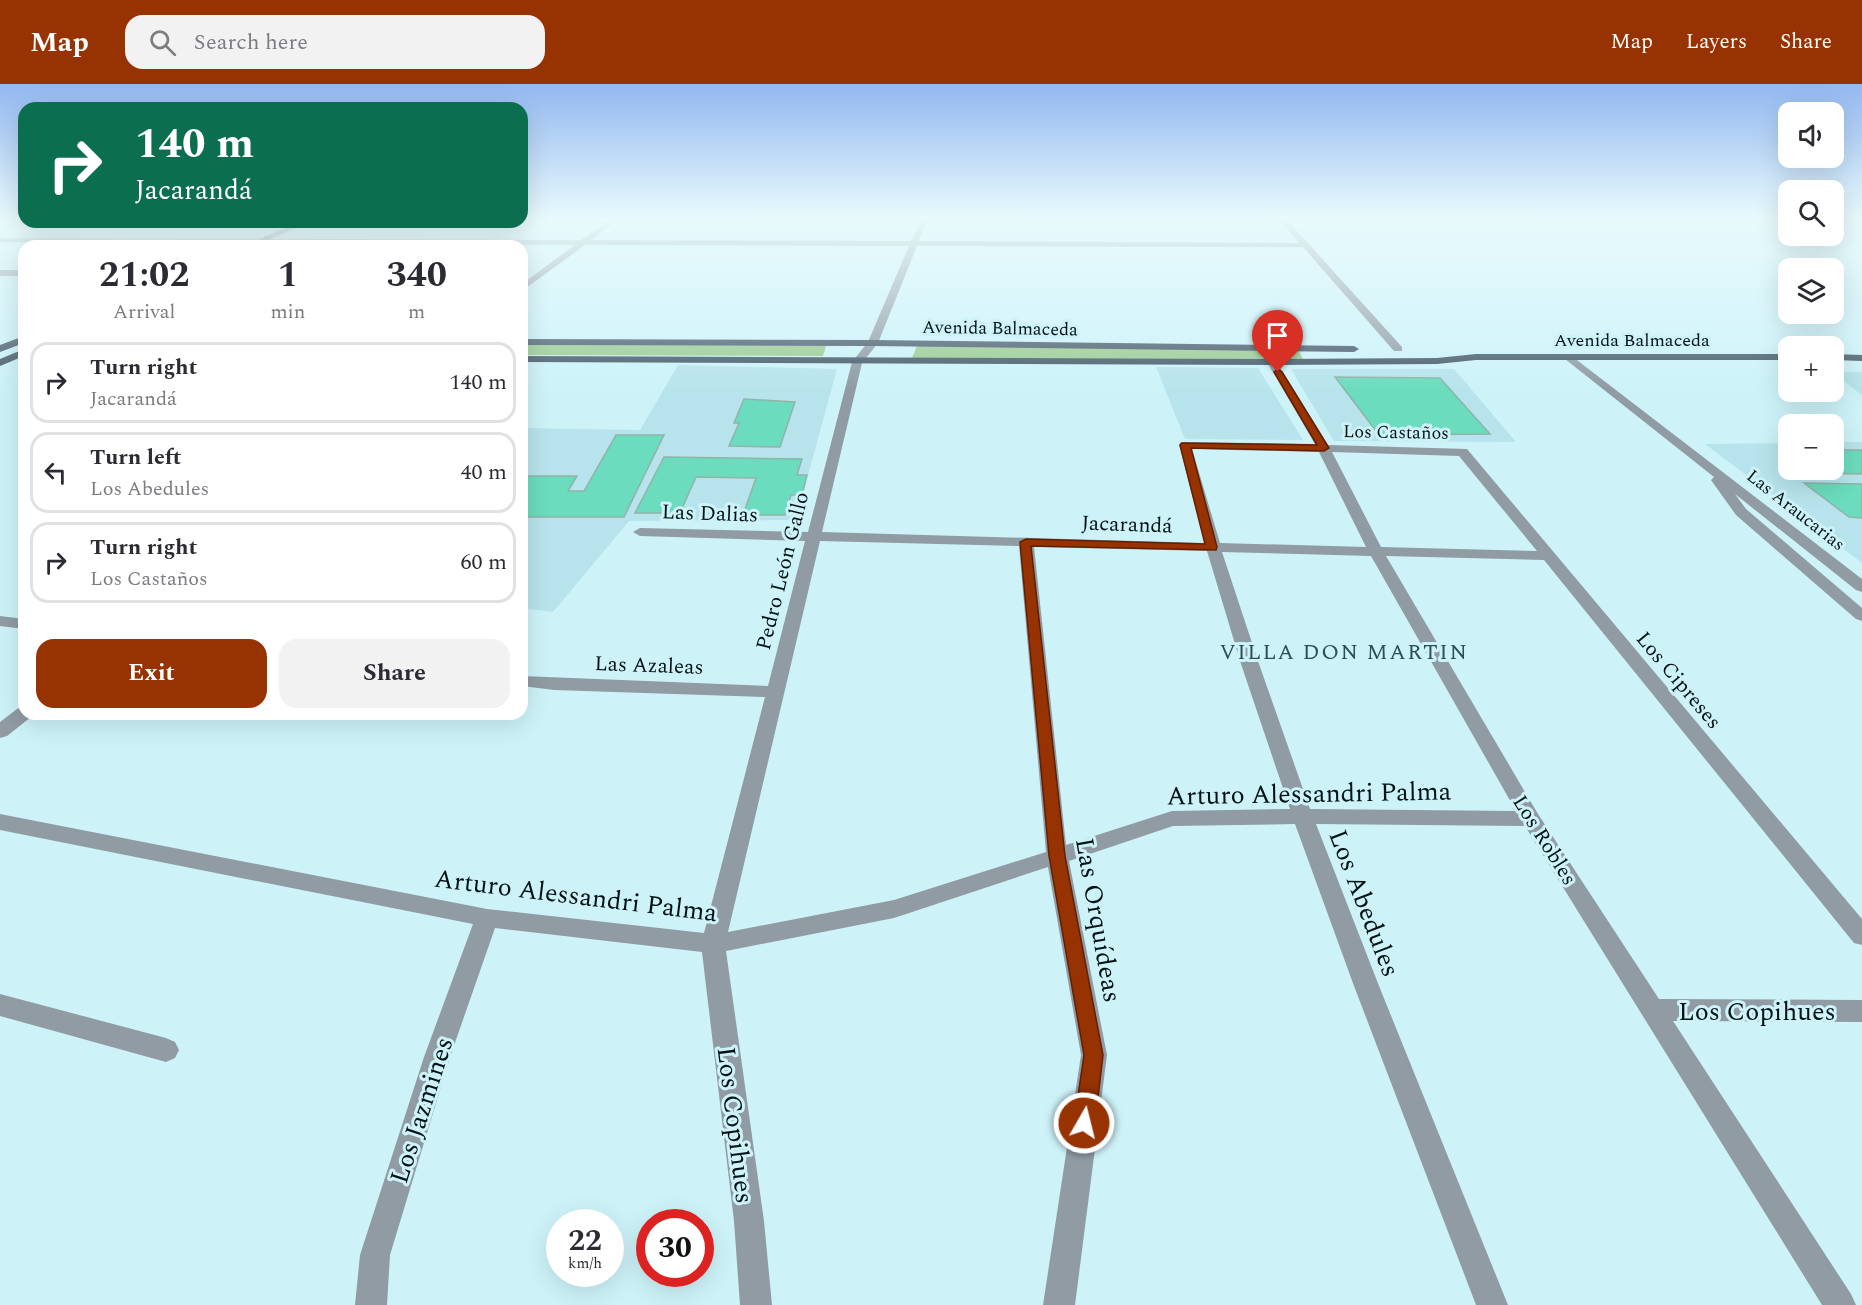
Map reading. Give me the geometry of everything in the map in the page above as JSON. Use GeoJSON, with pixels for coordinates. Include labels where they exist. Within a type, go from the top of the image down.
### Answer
{"type":"FeatureCollection","features":[{"type":"Feature","properties":{"kind":"main road"},"geometry":{"type":"LineString","coordinates":[[0,350],[18,342]]}},
{"type":"Feature","properties":{"kind":"main road","name":"Avenida Balmaceda"},"geometry":{"type":"LineString","coordinates":[[528,342],[873,343],[1365,349]]}},
{"type":"Feature","properties":{"kind":"main road"},"geometry":{"type":"LineString","coordinates":[[0,350],[18,346]]}},
{"type":"Feature","properties":{"kind":"main road","name":"Avenida Balmaceda"},"geometry":{"type":"LineString","coordinates":[[1392,349],[1476,357]]}},
{"type":"Feature","properties":{"kind":"main road"},"geometry":{"type":"LineString","coordinates":[[0,350],[18,354]]}},
{"type":"Feature","properties":{"kind":"main road"},"geometry":{"type":"LineString","coordinates":[[0,363],[18,356]]}},
{"type":"Feature","properties":{"kind":"main road","name":"Avenida Balmaceda"},"geometry":{"type":"LineString","coordinates":[[528,359],[1272,362],[1476,357],[1778,357]]}},
{"type":"Feature","properties":{"kind":"main road"},"geometry":{"type":"LineString","coordinates":[[1844,357],[1862,358]]}},
{"type":"Feature","properties":{"kind":"main road"},"geometry":{"type":"LineString","coordinates":[[1452,359],[1499,365],[1582,367]]}},
{"type":"Feature","properties":{"kind":"street","name":"Pedro León Gallo"},"geometry":{"type":"LineString","coordinates":[[712,944],[857,362],[873,343],[900,277]]}},
{"type":"Feature","properties":{"kind":"street"},"geometry":{"type":"LineString","coordinates":[[1332,277],[1392,349]]}},
{"type":"Feature","properties":{"kind":"street","name":"Las Araucarias"},"geometry":{"type":"LineString","coordinates":[[1569,357],[1862,587]]}},
{"type":"Feature","properties":{"kind":"street","name":"Los Robles"},"geometry":{"type":"LineString","coordinates":[[1272,362],[1324,448],[1376,552],[1531,819],[1840,1305]]}},
{"type":"Feature","properties":{"kind":"street","name":"Los Castaños"},"geometry":{"type":"LineString","coordinates":[[1185,445],[1463,452]]}},
{"type":"Feature","properties":{"kind":"street","name":"Los Abedules"},"geometry":{"type":"LineString","coordinates":[[1185,445],[1212,547],[1301,816],[1492,1305]]}},
{"type":"Feature","properties":{"kind":"street","name":"Los Cipreses"},"geometry":{"type":"LineString","coordinates":[[1463,452],[1862,936]]}},
{"type":"Feature","properties":{"kind":"street","name":"Las Araucarias"},"geometry":{"type":"LineString","coordinates":[[1707,464],[1741,512],[1862,616]]}},
{"type":"Feature","properties":{"kind":"street","name":"Las Dalias"},"geometry":{"type":"LineString","coordinates":[[640,532],[813,537]]}},
{"type":"Feature","properties":{"kind":"street","name":"Jacarandá"},"geometry":{"type":"LineString","coordinates":[[813,537],[1548,556]]}},
{"type":"Feature","properties":{"kind":"street","name":"Las Orquídeas"},"geometry":{"type":"LineString","coordinates":[[1026,542],[1057,856],[1094,1055],[1059,1305]]}},
{"type":"Feature","properties":{"kind":"street"},"geometry":{"type":"LineString","coordinates":[[0,621],[18,623]]}},
{"type":"Feature","properties":{"kind":"street","name":"Las Azaleas"},"geometry":{"type":"LineString","coordinates":[[528,682],[775,692]]}},
{"type":"Feature","properties":{"kind":"street"},"geometry":{"type":"LineString","coordinates":[[0,732],[18,718]]}},
{"type":"Feature","properties":{"kind":"street","name":"Arturo Alessandri Palma"},"geometry":{"type":"LineString","coordinates":[[0,822],[487,918],[712,944],[894,909],[1172,819],[1301,816],[1531,819]]}},
{"type":"Feature","properties":{"kind":"street","name":"Los Jazmines"},"geometry":{"type":"LineString","coordinates":[[371,1305],[375,1255],[437,1057],[487,918]]}},
{"type":"Feature","properties":{"kind":"street","name":"Los Copihues"},"geometry":{"type":"LineString","coordinates":[[712,944],[749,1221],[756,1305]]}},
{"type":"Feature","properties":{"kind":"street"},"geometry":{"type":"LineString","coordinates":[[0,1005],[166,1050]]}},
{"type":"Feature","properties":{"kind":"street","name":"Los Copihues"},"geometry":{"type":"LineString","coordinates":[[1653,1010],[1862,1011]]}},
{"type":"Feature","properties":{"kind":"shaded area"},"geometry":{"type":"Polygon","coordinates":[[[678,365],[837,369],[797,516],[787,520],[629,521],[553,612],[528,609],[528,428],[640,430],[678,365]]]}},
{"type":"Feature","properties":{"kind":"shaded area"},"geometry":{"type":"Polygon","coordinates":[[[1156,367],[1258,368],[1303,440],[1185,439],[1156,367]]]}},
{"type":"Feature","properties":{"kind":"shaded area"},"geometry":{"type":"Polygon","coordinates":[[[1291,369],[1454,369],[1516,442],[1334,441],[1291,369]]]}},
{"type":"Feature","properties":{"kind":"shaded area"},"geometry":{"type":"Polygon","coordinates":[[[1844,372],[1862,372],[1862,395],[1844,381],[1844,372]]]}},
{"type":"Feature","properties":{"kind":"shaded area"},"geometry":{"type":"Polygon","coordinates":[[[1844,442],[1862,442],[1862,563],[1705,444],[1778,443],[1778,480],[1844,480],[1844,442]]]}},
{"type":"Feature","properties":{"kind":"green space"},"geometry":{"type":"Polygon","coordinates":[[[528,345],[826,346],[823,356],[528,355],[528,345]]]}},
{"type":"Feature","properties":{"kind":"green space"},"geometry":{"type":"Polygon","coordinates":[[[917,346],[1298,350],[1303,359],[912,358],[917,346]]]}},
{"type":"Feature","properties":{"kind":"building"},"geometry":{"type":"Polygon","coordinates":[[[1335,377],[1440,378],[1490,434],[1379,435],[1335,377]]]}},
{"type":"Feature","properties":{"kind":"building"},"geometry":{"type":"Polygon","coordinates":[[[744,399],[795,402],[780,447],[729,446],[739,423],[734,423],[744,399]]]}},
{"type":"Feature","properties":{"kind":"building"},"geometry":{"type":"Polygon","coordinates":[[[616,435],[664,435],[624,517],[528,517],[528,476],[577,476],[568,491],[584,491],[616,435]]]}},
{"type":"Feature","properties":{"kind":"building"},"geometry":{"type":"Polygon","coordinates":[[[1844,450],[1862,450],[1862,474],[1844,474],[1844,450]]]}},
{"type":"Feature","properties":{"kind":"building"},"geometry":{"type":"Polygon","coordinates":[[[664,457],[802,459],[797,475],[807,475],[802,495],[791,495],[785,515],[743,515],[756,478],[696,477],[680,513],[635,513],[664,457]]]}},
{"type":"Feature","properties":{"kind":"building"},"geometry":{"type":"Polygon","coordinates":[[[1804,483],[1862,484],[1862,518],[1849,517],[1804,483]]]}},
{"type":"Feature","properties":{"kind":"district","name":"VILLA DON MARTIN"},"geometry":{"type":"Point","coordinates":[1344,651]}},
{"type":"Feature","properties":{"kind":"route"},"geometry":{"type":"LineString","coordinates":[[1084,1123],[1094,1055],[1057,856],[1026,542],[1212,547],[1185,445],[1324,448],[1278,372]]}}]}
